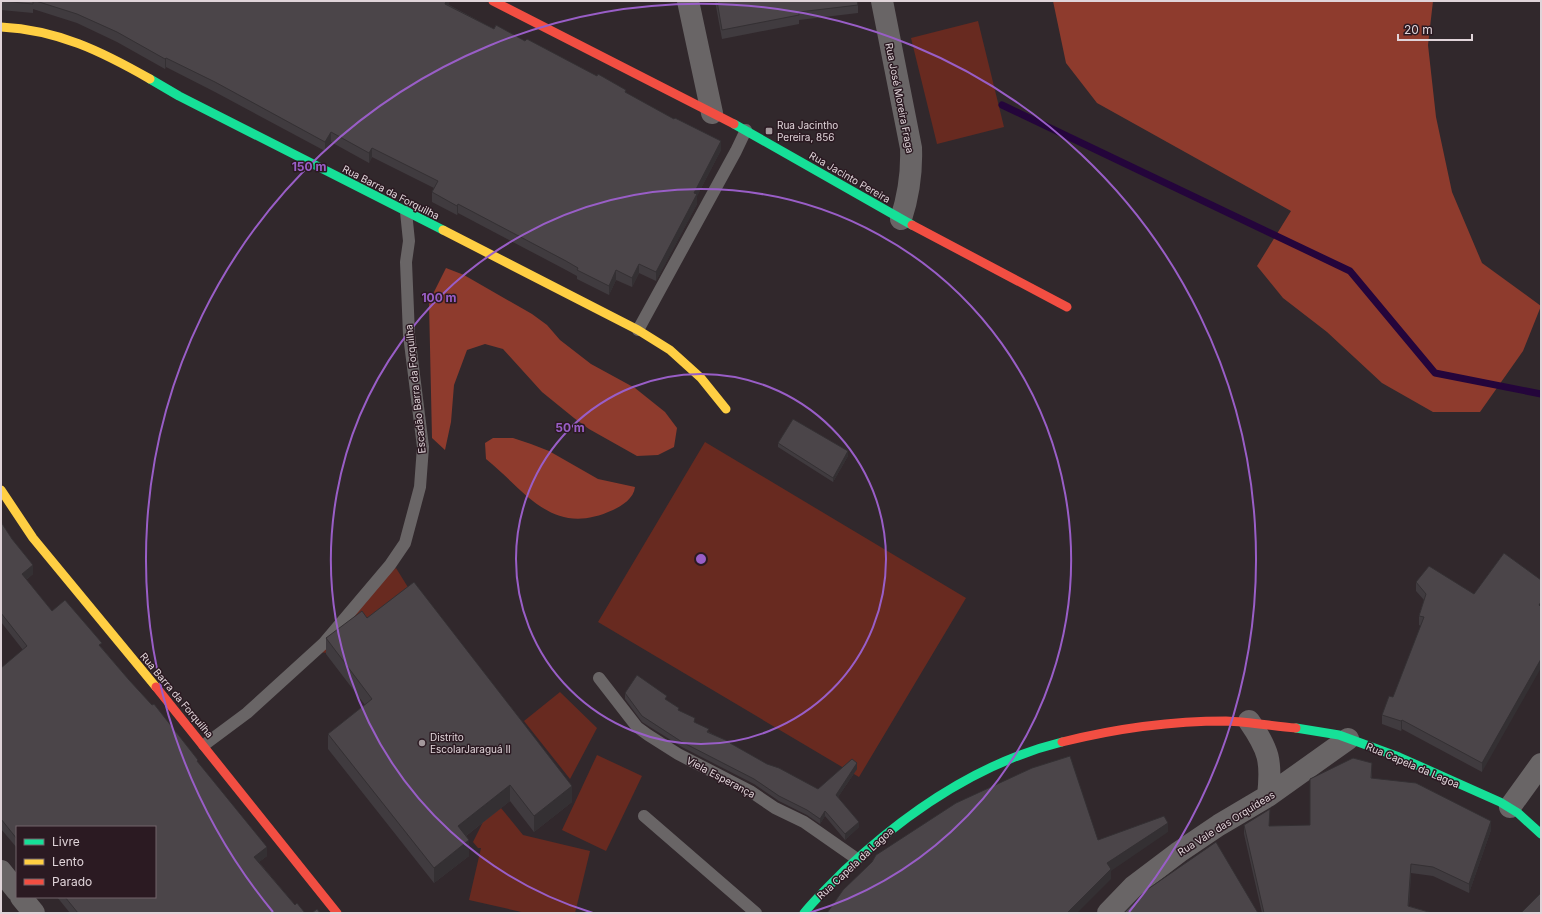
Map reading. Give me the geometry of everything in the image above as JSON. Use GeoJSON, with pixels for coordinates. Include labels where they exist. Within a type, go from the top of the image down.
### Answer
{"type":"FeatureCollection","features":[{"type":"Feature","properties":{"kind":"street","name":"Rua Jacinto Pereira"},"geometry":{"type":"LineString","coordinates":[[493,1],[746,130],[901,218],[1068,307]]}},
{"type":"Feature","properties":{"kind":"street"},"geometry":{"type":"LineString","coordinates":[[518,1],[531,20]]}},
{"type":"Feature","properties":{"kind":"street"},"geometry":{"type":"LineString","coordinates":[[688,1],[712,113]]}},
{"type":"Feature","properties":{"kind":"street","name":"Rua José Moreira Fraga"},"geometry":{"type":"LineString","coordinates":[[882,1],[911,148],[912,172],[908,198],[901,218]]}},
{"type":"Feature","properties":{"kind":"street","name":"Rua Barra da Forquilha"},"geometry":{"type":"LineString","coordinates":[[1,26],[33,30],[62,37],[104,54],[179,96],[638,330],[670,350],[696,374],[726,409]]}},
{"type":"Feature","properties":{"kind":"street","name":"Rua Barra da Forquilha"},"geometry":{"type":"LineString","coordinates":[[1,490],[33,538],[204,745],[337,913]]}},
{"type":"Feature","properties":{"kind":"street"},"geometry":{"type":"LineString","coordinates":[[1249,721],[1261,738],[1268,755],[1271,772],[1268,796]]}},
{"type":"Feature","properties":{"kind":"street","name":"Rua Capela da Lagoa"},"geometry":{"type":"LineString","coordinates":[[804,913],[857,859],[906,816],[958,784],[1036,749],[1069,739],[1128,726],[1177,722],[1249,721],[1337,735],[1379,748],[1510,807],[1541,834]]}},
{"type":"Feature","properties":{"kind":"street","name":"Rua Vale das Orquídeas"},"geometry":{"type":"LineString","coordinates":[[1108,913],[1134,886],[1179,852],[1268,796],[1348,739]]}},
{"type":"Feature","properties":{"kind":"street"},"geometry":{"type":"LineString","coordinates":[[1510,807],[1541,764]]}},
{"type":"Feature","properties":{"kind":"street"},"geometry":{"type":"LineString","coordinates":[[1,871],[16,891]]}},
{"type":"Feature","properties":{"kind":"street"},"geometry":{"type":"LineString","coordinates":[[22,898],[34,913]]}},
{"type":"Feature","properties":{"kind":"lane"},"geometry":{"type":"LineString","coordinates":[[638,330],[746,130]]}},
{"type":"Feature","properties":{"kind":"lane","name":"Escadão Barra da Forquilha"},"geometry":{"type":"LineString","coordinates":[[204,745],[247,713],[324,643],[381,576],[405,543],[420,487],[423,447],[409,335],[406,262],[409,241],[406,212]]}},
{"type":"Feature","properties":{"kind":"lane","name":"Viela Esperança"},"geometry":{"type":"LineString","coordinates":[[599,678],[637,726],[648,735],[672,750],[750,791],[775,808],[804,822],[857,859]]}},
{"type":"Feature","properties":{"kind":"lane"},"geometry":{"type":"LineString","coordinates":[[644,816],[756,913]]}},
{"type":"Feature","properties":{"kind":"shaded area"},"geometry":{"type":"Polygon","coordinates":[[[1053,1],[1433,1],[1428,45],[1436,117],[1452,192],[1482,263],[1541,306],[1523,351],[1480,412],[1433,412],[1382,383],[1327,332],[1283,298],[1257,266],[1291,211],[1097,103],[1066,63],[1053,1]]]}},
{"type":"Feature","properties":{"kind":"shaded area"},"geometry":{"type":"Polygon","coordinates":[[[978,21],[1004,127],[937,144],[911,38],[978,21]]]}},
{"type":"Feature","properties":{"kind":"shaded area"},"geometry":{"type":"Polygon","coordinates":[[[446,268],[464,275],[532,314],[547,325],[560,340],[591,364],[635,388],[665,412],[677,428],[674,447],[658,455],[637,456],[589,429],[574,418],[542,392],[503,349],[485,344],[467,350],[454,385],[451,422],[445,450],[432,438],[429,302],[446,268]]]}},
{"type":"Feature","properties":{"kind":"shaded area"},"geometry":{"type":"Polygon","coordinates":[[[493,438],[513,438],[531,444],[549,451],[598,479],[635,487],[634,491],[630,498],[620,506],[592,517],[573,518],[557,515],[528,497],[486,459],[485,443],[493,438]]]}},
{"type":"Feature","properties":{"kind":"shaded area"},"geometry":{"type":"Polygon","coordinates":[[[705,442],[966,598],[859,777],[598,622],[705,442]]]}},
{"type":"Feature","properties":{"kind":"shaded area"},"geometry":{"type":"Polygon","coordinates":[[[396,568],[414,597],[327,653],[320,652],[384,578],[396,568]]]}},
{"type":"Feature","properties":{"kind":"shaded area"},"geometry":{"type":"Polygon","coordinates":[[[560,692],[597,728],[570,779],[524,721],[560,692]]]}},
{"type":"Feature","properties":{"kind":"shaded area"},"geometry":{"type":"Polygon","coordinates":[[[597,755],[642,776],[606,851],[562,830],[597,755]]]}},
{"type":"Feature","properties":{"kind":"shaded area"},"geometry":{"type":"Polygon","coordinates":[[[501,808],[523,835],[590,851],[575,913],[526,913],[469,900],[481,848],[478,848],[473,842],[483,822],[501,808]]]}},
{"type":"Feature","properties":{"kind":"building"},"geometry":{"type":"Polygon","coordinates":[[[1,1],[33,1],[33,4],[1,1]]]}},
{"type":"Feature","properties":{"kind":"building"},"geometry":{"type":"Polygon","coordinates":[[[36,1],[446,1],[445,4],[494,29],[496,25],[525,41],[527,39],[597,76],[598,74],[626,90],[625,92],[674,119],[675,118],[721,141],[694,193],[697,194],[656,272],[639,264],[632,278],[616,270],[609,286],[577,270],[578,268],[566,261],[458,204],[457,206],[432,192],[438,181],[372,148],[369,153],[331,132],[325,142],[215,82],[166,58],[165,59],[117,32],[77,14],[36,1]]]}},
{"type":"Feature","properties":{"kind":"building"},"geometry":{"type":"Polygon","coordinates":[[[717,1],[857,1],[858,5],[799,12],[799,15],[722,30],[717,1]]]}},
{"type":"Feature","properties":{"kind":"building"},"geometry":{"type":"Polygon","coordinates":[[[793,419],[848,451],[833,478],[778,443],[793,419]]]}},
{"type":"Feature","properties":{"kind":"building"},"geometry":{"type":"Polygon","coordinates":[[[1,522],[12,539],[33,565],[22,574],[52,611],[65,600],[102,643],[99,645],[152,705],[154,704],[198,760],[197,761],[267,847],[254,857],[295,905],[297,903],[305,913],[78,913],[66,898],[156,898],[156,826],[16,826],[16,838],[1,819],[1,668],[27,646],[1,613],[1,522]]]}},
{"type":"Feature","properties":{"kind":"building"},"geometry":{"type":"Polygon","coordinates":[[[1504,553],[1541,580],[1541,602],[1539,605],[1541,607],[1541,659],[1482,763],[1402,720],[1401,721],[1382,715],[1389,696],[1393,697],[1424,617],[1419,616],[1426,594],[1416,582],[1429,566],[1474,594],[1504,553]]]}},
{"type":"Feature","properties":{"kind":"building"},"geometry":{"type":"Polygon","coordinates":[[[414,582],[572,786],[534,816],[510,785],[458,826],[469,840],[434,868],[328,734],[372,699],[326,638],[362,611],[367,618],[414,582]]]}},
{"type":"Feature","properties":{"kind":"building"},"geometry":{"type":"Polygon","coordinates":[[[637,675],[667,696],[665,699],[679,708],[678,710],[695,718],[694,722],[709,729],[707,732],[730,742],[767,764],[779,768],[818,789],[852,759],[857,763],[836,795],[859,822],[845,834],[825,811],[820,819],[807,810],[779,796],[754,779],[682,742],[642,716],[625,693],[637,675]]]}},
{"type":"Feature","properties":{"kind":"building"},"geometry":{"type":"Polygon","coordinates":[[[1070,756],[1098,840],[1164,816],[1168,823],[1107,863],[1111,869],[1067,913],[827,913],[843,890],[872,862],[876,855],[956,803],[1032,768],[1070,756]]]}},
{"type":"Feature","properties":{"kind":"building"},"geometry":{"type":"Polygon","coordinates":[[[1353,758],[1372,763],[1371,778],[1416,783],[1491,821],[1469,884],[1433,867],[1411,864],[1408,906],[1432,913],[1264,913],[1244,825],[1270,809],[1269,826],[1310,825],[1310,779],[1353,758]]]}},
{"type":"Feature","properties":{"kind":"building"},"geometry":{"type":"Polygon","coordinates":[[[1216,842],[1258,913],[1124,913],[1148,889],[1216,842]]]}},
{"type":"Feature","properties":{"kind":"building"},"geometry":{"type":"Polygon","coordinates":[[[1541,893],[1541,913],[1521,913],[1541,893]]]}},
{"type":"Feature","properties":{"kind":"building"},"geometry":{"type":"Polygon","coordinates":[[[317,909],[320,913],[312,913],[317,909]]]}},
{"type":"Feature","properties":{"kind":"waterway"},"geometry":{"type":"LineString","coordinates":[[1002,105],[1350,271],[1435,373],[1541,394]]}},
{"type":"Feature","properties":{"kind":"traffic: fast"},"geometry":{"type":"LineString","coordinates":[[150,79],[179,96],[443,230]]}},
{"type":"Feature","properties":{"kind":"traffic: fast"},"geometry":{"type":"LineString","coordinates":[[734,124],[912,225]]}},
{"type":"Feature","properties":{"kind":"traffic: fast"},"geometry":{"type":"LineString","coordinates":[[1296,728],[1339,735],[1399,757],[1500,802],[1518,813],[1541,834]]}},
{"type":"Feature","properties":{"kind":"traffic: fast"},"geometry":{"type":"LineString","coordinates":[[804,913],[819,896],[869,848],[920,809],[946,792],[1002,762],[1062,742]]}},
{"type":"Feature","properties":{"kind":"traffic: slow"},"geometry":{"type":"LineString","coordinates":[[1,27],[41,32],[60,37],[114,59],[150,79]]}},
{"type":"Feature","properties":{"kind":"traffic: slow"},"geometry":{"type":"LineString","coordinates":[[443,230],[638,330],[670,350],[701,378],[726,409]]}},
{"type":"Feature","properties":{"kind":"traffic: slow"},"geometry":{"type":"LineString","coordinates":[[1,490],[33,538],[156,687]]}},
{"type":"Feature","properties":{"kind":"traffic: jam"},"geometry":{"type":"LineString","coordinates":[[493,1],[734,124]]}},
{"type":"Feature","properties":{"kind":"traffic: jam"},"geometry":{"type":"LineString","coordinates":[[912,225],[1067,307]]}},
{"type":"Feature","properties":{"kind":"traffic: jam"},"geometry":{"type":"LineString","coordinates":[[156,687],[337,913]]}},
{"type":"Feature","properties":{"kind":"traffic: jam"},"geometry":{"type":"LineString","coordinates":[[1062,742],[1123,729],[1184,722],[1226,721],[1296,728]]}},
{"type":"Feature","properties":{"kind":"place","name":"Rua Jacintho Pereira, 856"},"geometry":{"type":"Point","coordinates":[769,131]}},
{"type":"Feature","properties":{"kind":"place","name":"Distrito EscolarJaraguá II"},"geometry":{"type":"Point","coordinates":[422,743]}}]}
